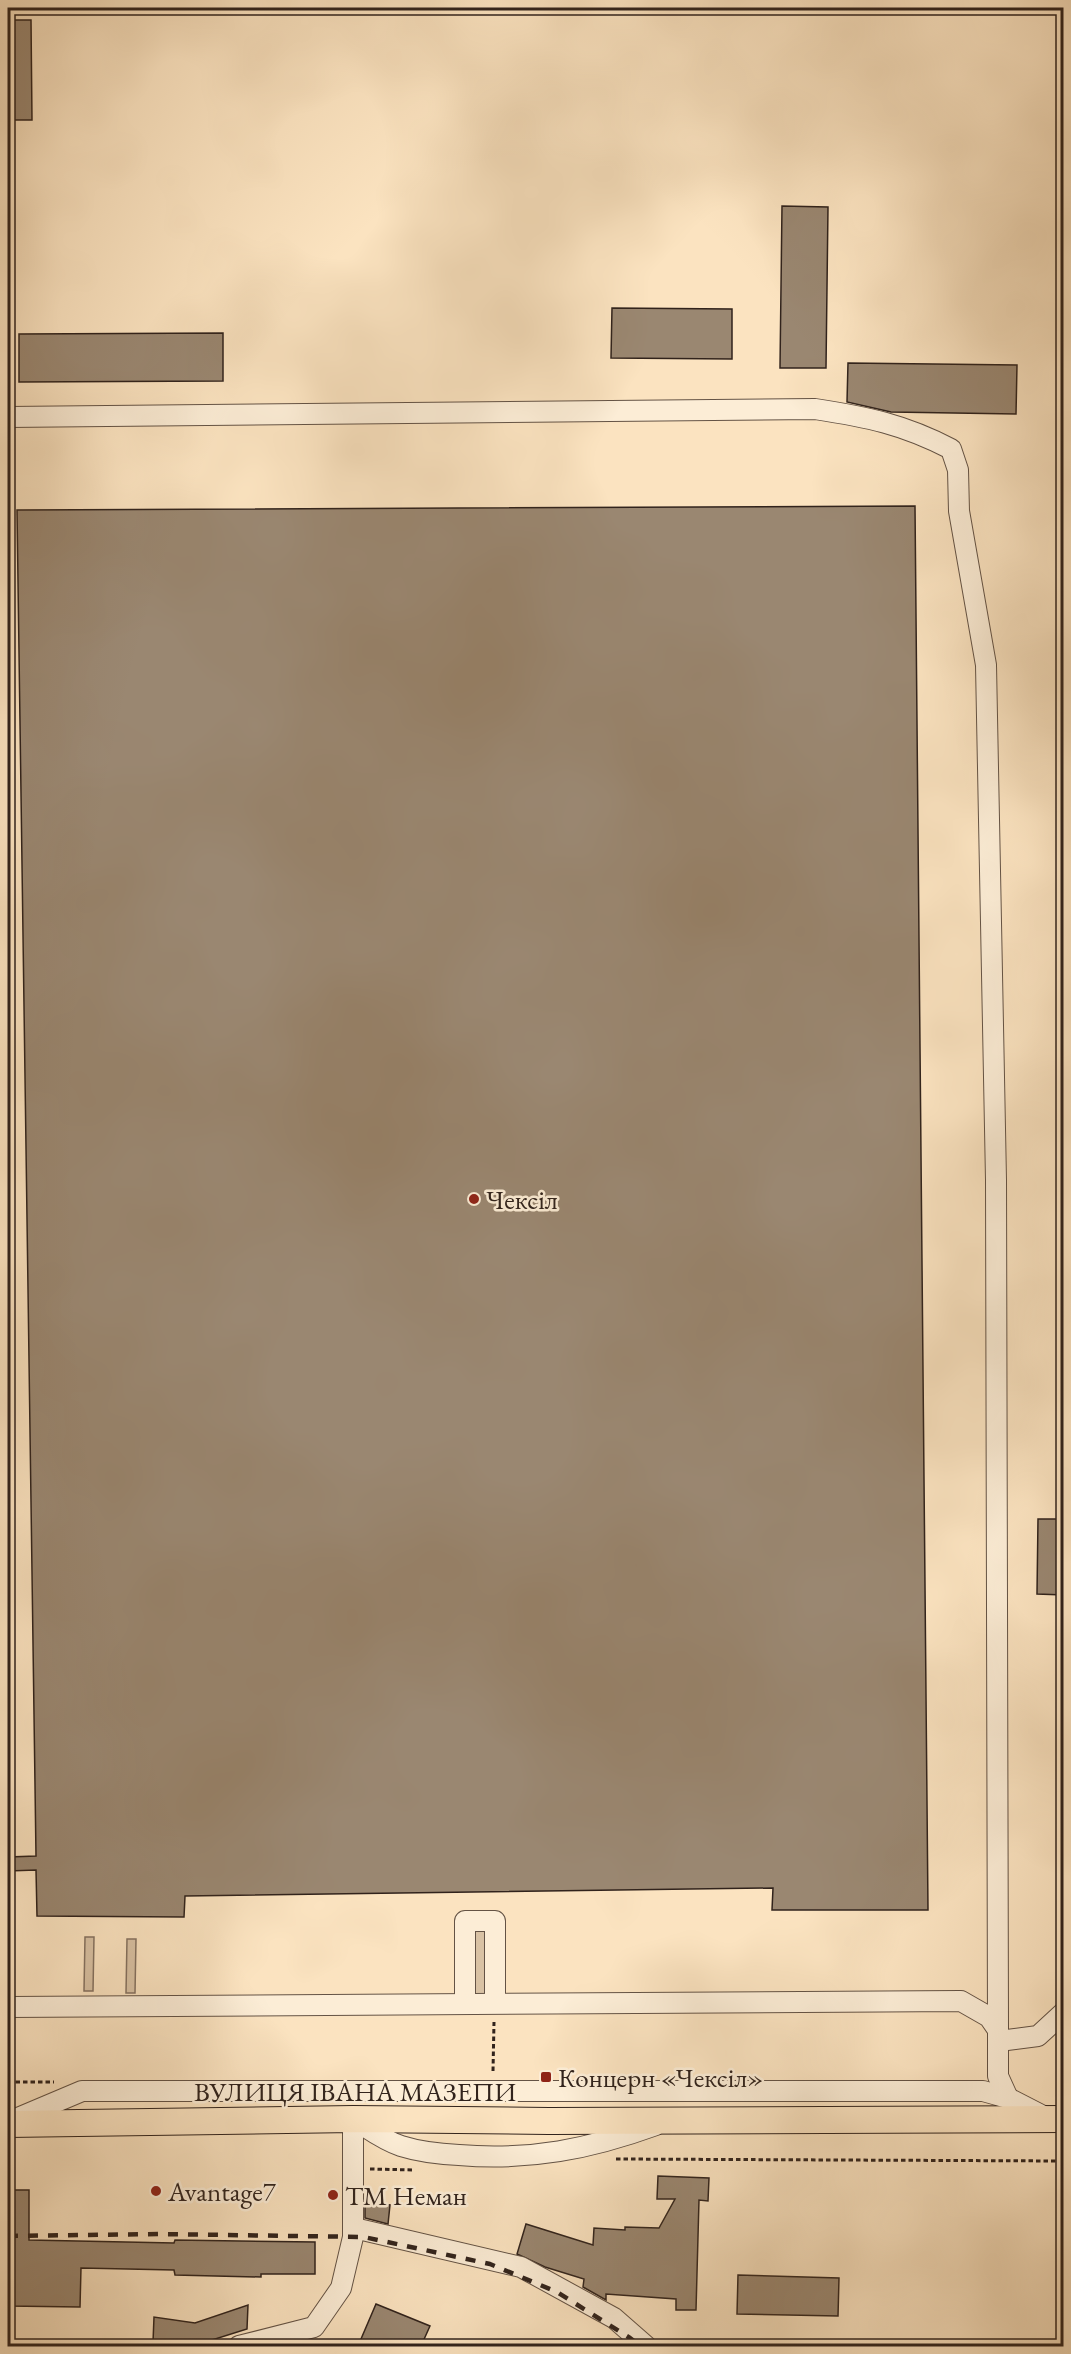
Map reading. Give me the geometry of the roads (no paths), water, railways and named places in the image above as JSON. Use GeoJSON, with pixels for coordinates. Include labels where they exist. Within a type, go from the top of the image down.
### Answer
{"type":"FeatureCollection","features":[{"type":"Feature","properties":{"kind":"main road","name":"ВУЛИЦЯ ІВАНА МАЗЕПИ"},"geometry":{"type":"LineString","coordinates":[[8,2124],[353,2119],[1056,2119]]}},
{"type":"Feature","properties":{"kind":"lane"},"geometry":{"type":"LineString","coordinates":[[8,417],[815,409],[871,418],[921,433],[951,449],[958,470],[959,512],[987,665],[996,1180],[998,2076],[1008,2098]]}},
{"type":"Feature","properties":{"kind":"lane"},"geometry":{"type":"LineString","coordinates":[[465,2004],[465,1921],[495,1921],[495,2003]]}},
{"type":"Feature","properties":{"kind":"lane"},"geometry":{"type":"LineString","coordinates":[[8,2007],[961,2001],[989,2018],[999,2036]]}},
{"type":"Feature","properties":{"kind":"lane"},"geometry":{"type":"LineString","coordinates":[[999,2036],[1038,2036],[1064,2012]]}},
{"type":"Feature","properties":{"kind":"lane"},"geometry":{"type":"LineString","coordinates":[[982,2091],[998,2076]]}},
{"type":"Feature","properties":{"kind":"lane"},"geometry":{"type":"LineString","coordinates":[[8,2124],[82,2091],[982,2091],[1008,2098],[1056,2119]]}},
{"type":"Feature","properties":{"kind":"lane"},"geometry":{"type":"LineString","coordinates":[[353,2119],[384,2139],[419,2151],[475,2157],[519,2157],[559,2152],[612,2140],[669,2120]]}},
{"type":"Feature","properties":{"kind":"lane"},"geometry":{"type":"LineString","coordinates":[[239,2346],[314,2327],[341,2288],[354,2228],[353,2119]]}},
{"type":"Feature","properties":{"kind":"lane"},"geometry":{"type":"LineString","coordinates":[[354,2228],[521,2267],[614,2318],[646,2346]]}},
{"type":"Feature","properties":{"kind":"railway"},"geometry":{"type":"LineString","coordinates":[[8,2236],[159,2234],[364,2237],[490,2264],[557,2292],[640,2346]]}},
{"type":"Feature","properties":{"kind":"place","name":"Чексіл"},"geometry":{"type":"Point","coordinates":[474,1199]}},
{"type":"Feature","properties":{"kind":"place","name":"Концерн «Чексіл»"},"geometry":{"type":"Point","coordinates":[546,2077]}},
{"type":"Feature","properties":{"kind":"place","name":"Avantage7"},"geometry":{"type":"Point","coordinates":[156,2191]}},
{"type":"Feature","properties":{"kind":"place","name":"ТМ Неман"},"geometry":{"type":"Point","coordinates":[333,2195]}}]}
